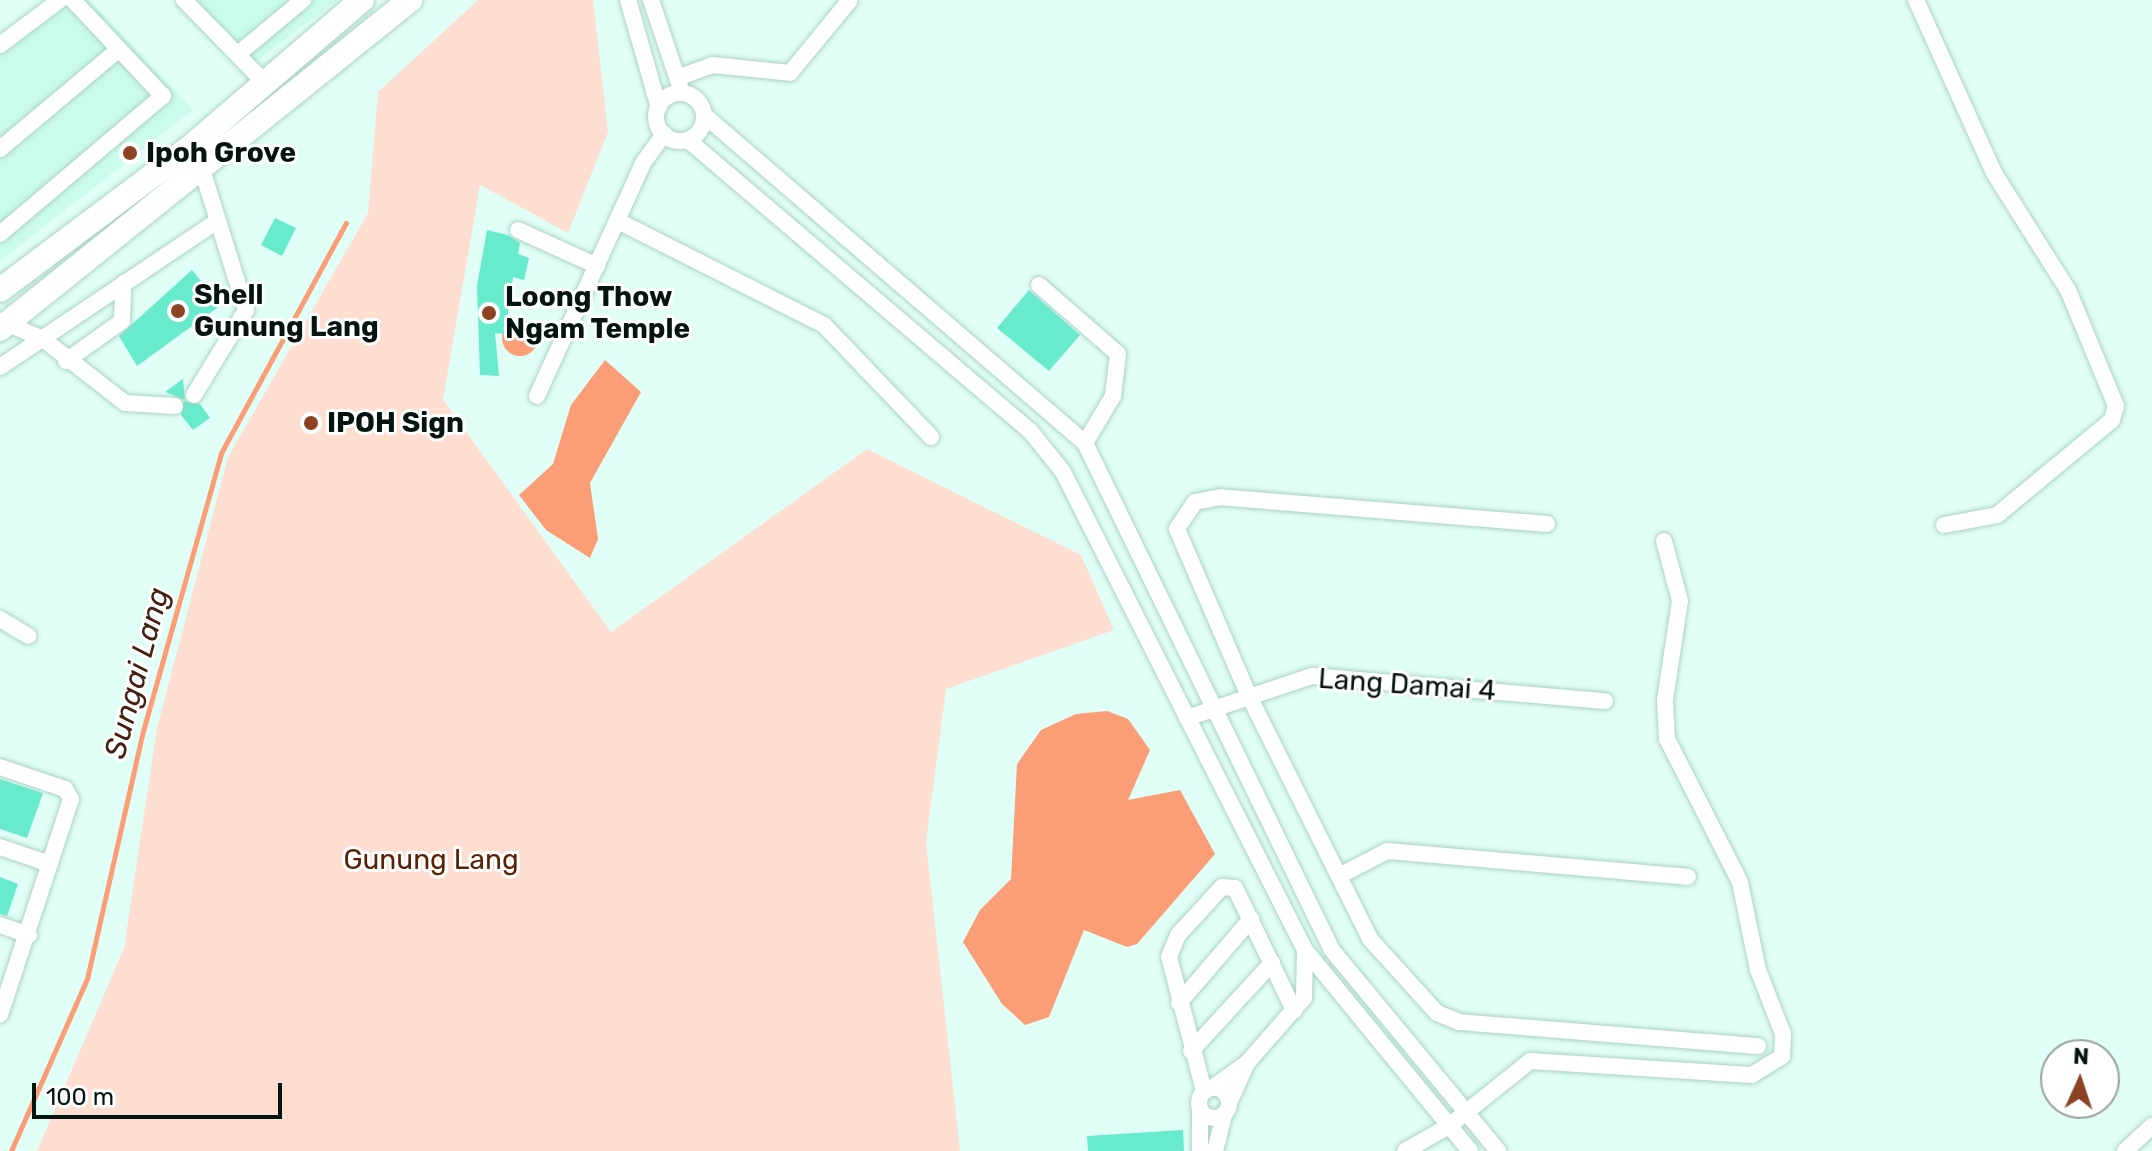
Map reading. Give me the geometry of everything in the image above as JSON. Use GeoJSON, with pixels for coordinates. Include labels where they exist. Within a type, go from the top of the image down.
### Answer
{"type":"FeatureCollection","features":[{"type":"Feature","properties":{"kind":"highway"},"geometry":{"type":"LineString","coordinates":[[0,290],[267,85],[362,0]]}},
{"type":"Feature","properties":{"kind":"highway"},"geometry":{"type":"LineString","coordinates":[[4,327],[203,173],[410,0]]}},
{"type":"Feature","properties":{"kind":"street"},"geometry":{"type":"LineString","coordinates":[[2,39],[60,0]]}},
{"type":"Feature","properties":{"kind":"street"},"geometry":{"type":"LineString","coordinates":[[0,234],[160,102],[161,91],[73,0]]}},
{"type":"Feature","properties":{"kind":"street"},"geometry":{"type":"LineString","coordinates":[[184,0],[267,85]]}},
{"type":"Feature","properties":{"kind":"street"},"geometry":{"type":"LineString","coordinates":[[238,54],[303,0]]}},
{"type":"Feature","properties":{"kind":"street"},"geometry":{"type":"LineString","coordinates":[[537,396],[618,221],[664,134],[628,0]]}},
{"type":"Feature","properties":{"kind":"street"},"geometry":{"type":"LineString","coordinates":[[651,0],[680,86],[704,115],[1085,443],[1332,950],[1498,1151]]}},
{"type":"Feature","properties":{"kind":"street"},"geometry":{"type":"LineString","coordinates":[[659,108],[680,86],[713,65],[790,73],[850,0]]}},
{"type":"Feature","properties":{"kind":"street"},"geometry":{"type":"LineString","coordinates":[[1916,0],[1994,173],[2068,290],[2116,406],[2112,420],[1997,515],[1944,525]]}},
{"type":"Feature","properties":{"kind":"street"},"geometry":{"type":"LineString","coordinates":[[0,149],[119,49]]}},
{"type":"Feature","properties":{"kind":"street"},"geometry":{"type":"LineString","coordinates":[[688,140],[704,115]]}},
{"type":"Feature","properties":{"kind":"street"},"geometry":{"type":"LineString","coordinates":[[664,134],[688,140],[1031,432],[1063,472],[1305,950],[1470,1151]]}},
{"type":"Feature","properties":{"kind":"street"},"geometry":{"type":"LineString","coordinates":[[194,395],[246,310],[214,223],[203,173]]}},
{"type":"Feature","properties":{"kind":"street"},"geometry":{"type":"LineString","coordinates":[[618,221],[824,325],[931,437]]}},
{"type":"Feature","properties":{"kind":"street"},"geometry":{"type":"LineString","coordinates":[[0,367],[214,223]]}},
{"type":"Feature","properties":{"kind":"street"},"geometry":{"type":"LineString","coordinates":[[518,230],[597,266]]}},
{"type":"Feature","properties":{"kind":"street"},"geometry":{"type":"LineString","coordinates":[[66,361],[122,321],[123,283]]}},
{"type":"Feature","properties":{"kind":"street"},"geometry":{"type":"LineString","coordinates":[[1039,285],[1118,354],[1113,396],[1085,443]]}},
{"type":"Feature","properties":{"kind":"street"},"geometry":{"type":"LineString","coordinates":[[4,327],[43,339],[66,361],[125,403],[175,406]]}},
{"type":"Feature","properties":{"kind":"street"},"geometry":{"type":"LineString","coordinates":[[1547,524],[1221,497],[1195,502],[1180,514],[1180,545],[1249,696],[1379,953],[1437,1013],[1459,1022],[1758,1046]]}},
{"type":"Feature","properties":{"kind":"street"},"geometry":{"type":"LineString","coordinates":[[1405,1151],[1449,1126],[1540,1058],[1752,1075],[1773,1067],[1785,1049],[1758,970],[1740,882],[1667,739],[1665,700],[1680,601],[1664,541]]}},
{"type":"Feature","properties":{"kind":"street"},"geometry":{"type":"LineString","coordinates":[[0,619],[28,636]]}},
{"type":"Feature","properties":{"kind":"street","name":"Lang Damai 4"},"geometry":{"type":"LineString","coordinates":[[1187,718],[1213,706],[1312,676],[1605,701]]}},
{"type":"Feature","properties":{"kind":"street"},"geometry":{"type":"LineString","coordinates":[[0,767],[70,793],[29,935],[1,1010]]}},
{"type":"Feature","properties":{"kind":"street"},"geometry":{"type":"LineString","coordinates":[[0,847],[50,864]]}},
{"type":"Feature","properties":{"kind":"street"},"geometry":{"type":"LineString","coordinates":[[1339,876],[1387,851],[1688,877]]}},
{"type":"Feature","properties":{"kind":"street"},"geometry":{"type":"LineString","coordinates":[[1226,1108],[1208,1090],[1191,1051],[1169,957],[1178,935],[1223,886],[1234,887],[1294,1010]]}},
{"type":"Feature","properties":{"kind":"street"},"geometry":{"type":"LineString","coordinates":[[1179,1003],[1251,919]]}},
{"type":"Feature","properties":{"kind":"street"},"geometry":{"type":"LineString","coordinates":[[0,925],[29,935]]}},
{"type":"Feature","properties":{"kind":"street"},"geometry":{"type":"LineString","coordinates":[[1200,1151],[1200,1109],[1208,1090],[1247,1063],[1307,992],[1305,950]]}},
{"type":"Feature","properties":{"kind":"street"},"geometry":{"type":"LineString","coordinates":[[1191,1051],[1272,963]]}},
{"type":"Feature","properties":{"kind":"street"},"geometry":{"type":"LineString","coordinates":[[1215,1151],[1226,1108],[1247,1063]]}},
{"type":"Feature","properties":{"kind":"street"},"geometry":{"type":"LineString","coordinates":[[1200,1109],[1209,1117],[1226,1108]]}},
{"type":"Feature","properties":{"kind":"street"},"geometry":{"type":"LineString","coordinates":[[2125,1151],[2152,1126]]}},
{"type":"Feature","properties":{"kind":"shaded area"},"geometry":{"type":"Polygon","coordinates":[[[55,0],[89,0],[193,110],[0,261],[0,38],[55,0]]]}},
{"type":"Feature","properties":{"kind":"shaded area"},"geometry":{"type":"Polygon","coordinates":[[[183,0],[337,0],[250,66],[183,0]]]}},
{"type":"Feature","properties":{"kind":"shaded area"},"geometry":{"type":"Polygon","coordinates":[[[520,320],[533,325],[538,338],[533,351],[520,356],[507,351],[502,338],[507,325],[520,320]]]}},
{"type":"Feature","properties":{"kind":"shaded area"},"geometry":{"type":"Polygon","coordinates":[[[605,360],[641,392],[590,483],[598,539],[590,558],[546,530],[519,495],[553,464],[571,405],[605,360]]]}},
{"type":"Feature","properties":{"kind":"shaded area"},"geometry":{"type":"Polygon","coordinates":[[[1107,711],[1128,719],[1150,750],[1128,800],[1180,790],[1215,854],[1137,944],[1127,947],[1084,930],[1049,1017],[1025,1025],[1002,1004],[963,942],[980,910],[1011,879],[1017,764],[1041,730],[1076,714],[1107,711]]]}},
{"type":"Feature","properties":{"kind":"green space","name":"Gunung Lang"},"geometry":{"type":"Polygon","coordinates":[[[478,0],[593,0],[608,132],[568,233],[480,185],[443,400],[611,632],[867,449],[1081,555],[1114,630],[946,689],[926,842],[960,1151],[37,1151],[124,948],[157,728],[228,457],[368,213],[378,92],[478,0]]]}},
{"type":"Feature","properties":{"kind":"building"},"geometry":{"type":"Polygon","coordinates":[[[275,218],[296,228],[282,256],[261,245],[275,218]]]}},
{"type":"Feature","properties":{"kind":"building"},"geometry":{"type":"Polygon","coordinates":[[[487,230],[508,235],[520,243],[518,254],[529,258],[524,280],[513,277],[505,334],[495,333],[499,376],[480,375],[477,286],[487,230]]]}},
{"type":"Feature","properties":{"kind":"building","name":"Shell Gunung Lang"},"geometry":{"type":"Polygon","coordinates":[[[192,270],[221,305],[137,366],[119,336],[192,270]]]}},
{"type":"Feature","properties":{"kind":"building"},"geometry":{"type":"Polygon","coordinates":[[[1029,290],[1080,335],[1049,371],[997,328],[1029,290]]]}},
{"type":"Feature","properties":{"kind":"building"},"geometry":{"type":"Polygon","coordinates":[[[183,379],[185,401],[200,404],[210,418],[193,430],[181,415],[184,400],[165,392],[183,379]]]}},
{"type":"Feature","properties":{"kind":"building"},"geometry":{"type":"Polygon","coordinates":[[[0,779],[43,793],[27,838],[0,829],[0,779]]]}},
{"type":"Feature","properties":{"kind":"building"},"geometry":{"type":"Polygon","coordinates":[[[0,877],[18,884],[7,916],[0,914],[0,877]]]}},
{"type":"Feature","properties":{"kind":"building"},"geometry":{"type":"Polygon","coordinates":[[[1183,1130],[1184,1151],[1088,1151],[1087,1136],[1183,1130]]]}},
{"type":"Feature","properties":{"kind":"waterway","name":"Sungai Lang"},"geometry":{"type":"LineString","coordinates":[[11,1151],[87,979],[143,731],[221,453],[346,223]]}},
{"type":"Feature","properties":{"kind":"place","name":"Ipoh Grove"},"geometry":{"type":"Point","coordinates":[130,153]}},
{"type":"Feature","properties":{"kind":"place","name":"Shell Gunung Lang"},"geometry":{"type":"Point","coordinates":[178,311]}},
{"type":"Feature","properties":{"kind":"place","name":"Loong Thow Ngam Temple"},"geometry":{"type":"Point","coordinates":[489,313]}},
{"type":"Feature","properties":{"kind":"place","name":"IPOH Sign"},"geometry":{"type":"Point","coordinates":[311,423]}}]}
